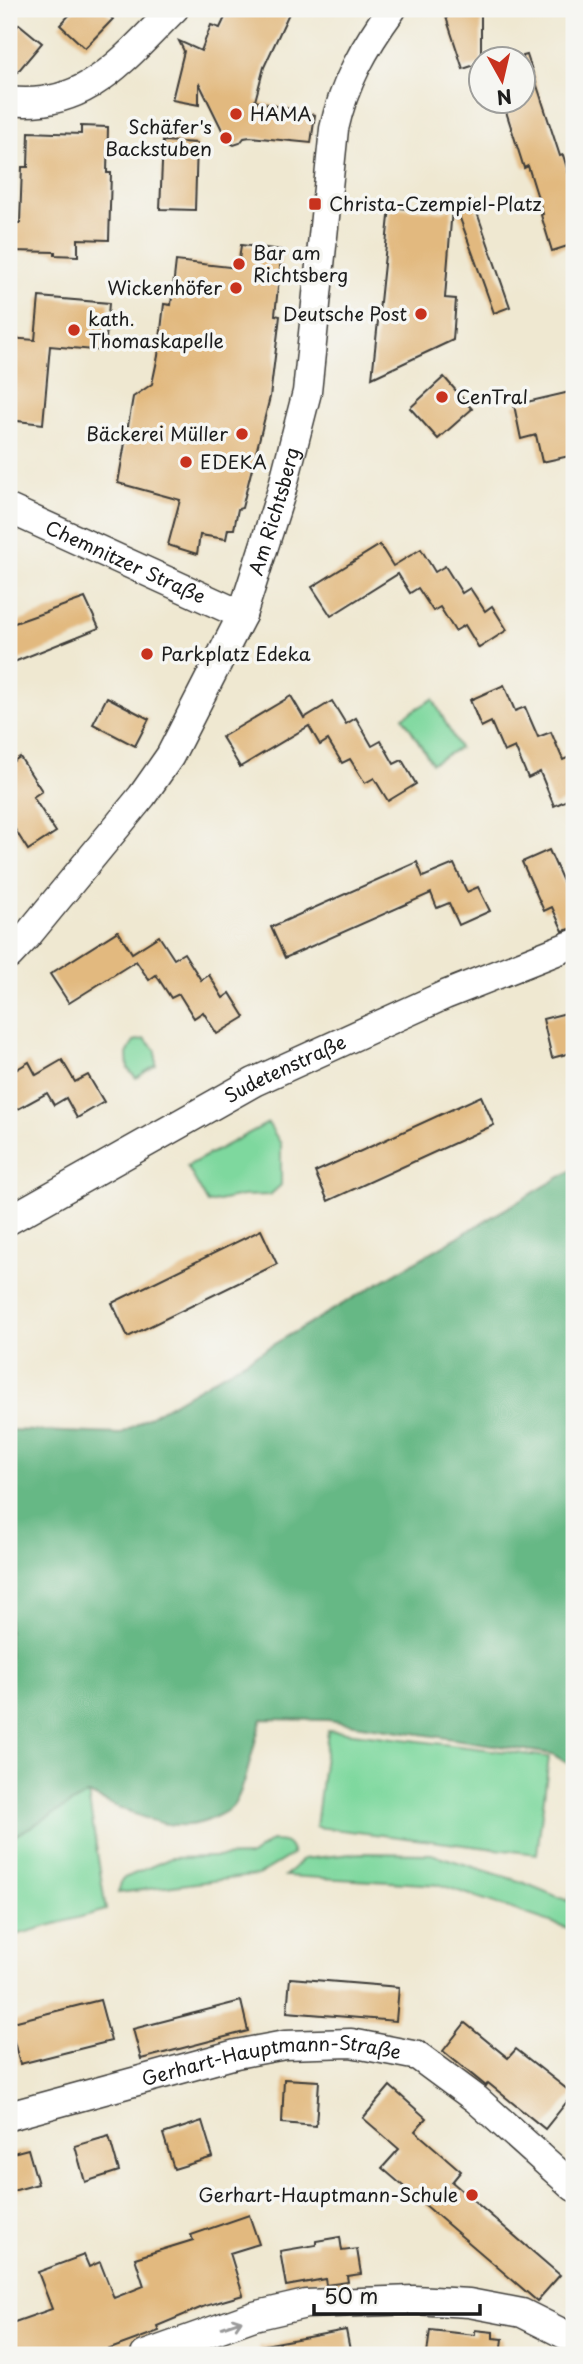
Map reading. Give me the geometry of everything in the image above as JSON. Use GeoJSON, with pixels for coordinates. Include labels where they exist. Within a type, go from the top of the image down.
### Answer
{"type":"FeatureCollection","features":[{"type":"Feature","properties":{"kind":"street"},"geometry":{"type":"LineString","coordinates":[[9,101],[40,101],[66,97],[84,89],[133,49],[174,9]]}},
{"type":"Feature","properties":{"kind":"street","name":"Am Richtsberg"},"geometry":{"type":"LineString","coordinates":[[9,955],[142,796],[170,756],[242,615],[281,493],[307,392],[334,128],[339,106],[367,44],[392,9]]}},
{"type":"Feature","properties":{"kind":"street","name":"Chemnitzer Straße"},"geometry":{"type":"LineString","coordinates":[[9,509],[242,615]]}},
{"type":"Feature","properties":{"kind":"street","name":"Sudetenstraße"},"geometry":{"type":"LineString","coordinates":[[9,1220],[254,1082],[445,995],[574,944]]}},
{"type":"Feature","properties":{"kind":"street","name":"Gerhart-Hauptmann-Straße"},"geometry":{"type":"LineString","coordinates":[[9,2116],[236,2054],[285,2045],[351,2043],[418,2056],[476,2099],[574,2186]]}},
{"type":"Feature","properties":{"kind":"street"},"geometry":{"type":"LineString","coordinates":[[145,2355],[254,2316],[306,2304],[414,2300],[469,2303],[522,2314],[574,2339]]}},
{"type":"Feature","properties":{"kind":"green space"},"geometry":{"type":"Polygon","coordinates":[[[433,699],[459,748],[432,763],[403,717],[433,699]]]}},
{"type":"Feature","properties":{"kind":"green space"},"geometry":{"type":"Polygon","coordinates":[[[145,1039],[156,1051],[156,1065],[136,1078],[128,1069],[127,1054],[134,1041],[145,1039]]]}},
{"type":"Feature","properties":{"kind":"green space"},"geometry":{"type":"Polygon","coordinates":[[[268,1123],[281,1144],[281,1185],[270,1195],[242,1196],[208,1203],[187,1166],[268,1123]]]}},
{"type":"Feature","properties":{"kind":"green space"},"geometry":{"type":"Polygon","coordinates":[[[574,1169],[574,1767],[552,1754],[328,1720],[262,1719],[238,1798],[231,1808],[215,1817],[199,1823],[167,1824],[88,1794],[9,1839],[9,1430],[120,1434],[574,1169]]]}},
{"type":"Feature","properties":{"kind":"green space"},"geometry":{"type":"Polygon","coordinates":[[[328,1730],[549,1757],[537,1854],[316,1827],[328,1730]]]}},
{"type":"Feature","properties":{"kind":"green space"},"geometry":{"type":"Polygon","coordinates":[[[88,1794],[106,1910],[9,1937],[9,1839],[88,1794]]]}},
{"type":"Feature","properties":{"kind":"green space"},"geometry":{"type":"Polygon","coordinates":[[[271,1841],[285,1843],[290,1846],[293,1854],[258,1875],[118,1893],[122,1879],[171,1858],[251,1856],[271,1841]]]}},
{"type":"Feature","properties":{"kind":"green space"},"geometry":{"type":"Polygon","coordinates":[[[361,1853],[432,1854],[522,1882],[568,1901],[574,1885],[574,1930],[441,1885],[285,1876],[303,1859],[361,1853]]]}},
{"type":"Feature","properties":{"kind":"building"},"geometry":{"type":"Polygon","coordinates":[[[75,9],[103,9],[113,19],[85,48],[60,25],[75,9]]]}},
{"type":"Feature","properties":{"kind":"building"},"geometry":{"type":"Polygon","coordinates":[[[229,9],[291,9],[264,67],[255,101],[315,115],[311,143],[250,137],[234,145],[228,142],[199,83],[199,105],[172,100],[184,51],[179,41],[201,51],[211,25],[220,28],[229,9]]]}},
{"type":"Feature","properties":{"kind":"building"},"geometry":{"type":"Polygon","coordinates":[[[463,9],[465,15],[481,10],[481,46],[468,46],[468,67],[463,69],[445,14],[463,9]]]}},
{"type":"Feature","properties":{"kind":"building"},"geometry":{"type":"Polygon","coordinates":[[[19,24],[42,43],[9,82],[9,36],[19,24]]]}},
{"type":"Feature","properties":{"kind":"building"},"geometry":{"type":"Polygon","coordinates":[[[538,89],[574,191],[574,244],[552,251],[528,166],[524,168],[507,116],[538,116],[538,89]]]}},
{"type":"Feature","properties":{"kind":"building"},"geometry":{"type":"Polygon","coordinates":[[[81,126],[108,127],[107,173],[111,173],[109,240],[78,239],[78,256],[55,255],[55,252],[13,251],[14,223],[20,223],[22,167],[28,167],[29,132],[81,134],[81,126]]]}},
{"type":"Feature","properties":{"kind":"building"},"geometry":{"type":"Polygon","coordinates":[[[163,141],[197,143],[195,210],[160,209],[163,141]]]}},
{"type":"Feature","properties":{"kind":"building"},"geometry":{"type":"Polygon","coordinates":[[[473,201],[510,307],[494,313],[456,207],[473,201]]]}},
{"type":"Feature","properties":{"kind":"building"},"geometry":{"type":"Polygon","coordinates":[[[390,207],[440,212],[452,208],[445,298],[456,299],[453,340],[372,378],[390,207]]]}},
{"type":"Feature","properties":{"kind":"building"},"geometry":{"type":"Polygon","coordinates":[[[241,245],[282,250],[275,315],[280,316],[270,397],[242,508],[238,509],[234,529],[228,529],[226,539],[200,535],[197,554],[168,545],[180,500],[118,483],[133,397],[152,384],[164,304],[171,305],[176,261],[238,268],[241,245]]]}},
{"type":"Feature","properties":{"kind":"building"},"geometry":{"type":"Polygon","coordinates":[[[39,297],[109,303],[105,351],[50,346],[43,424],[9,420],[9,338],[35,340],[39,297]]]}},
{"type":"Feature","properties":{"kind":"building","name":"CenTral"},"geometry":{"type":"Polygon","coordinates":[[[444,377],[472,409],[438,439],[410,408],[444,377]]]}},
{"type":"Feature","properties":{"kind":"building"},"geometry":{"type":"Polygon","coordinates":[[[574,391],[574,455],[542,462],[536,435],[521,439],[514,405],[574,391]]]}},
{"type":"Feature","properties":{"kind":"building"},"geometry":{"type":"Polygon","coordinates":[[[380,545],[393,566],[421,549],[435,572],[445,566],[462,593],[470,588],[485,611],[492,606],[507,630],[479,648],[465,625],[455,631],[440,607],[433,611],[418,588],[410,593],[398,574],[331,616],[312,587],[380,545]]]}},
{"type":"Feature","properties":{"kind":"building"},"geometry":{"type":"Polygon","coordinates":[[[85,598],[99,628],[9,664],[9,625],[85,598]]]}},
{"type":"Feature","properties":{"kind":"building"},"geometry":{"type":"Polygon","coordinates":[[[504,685],[515,711],[525,707],[538,737],[551,732],[563,760],[574,755],[574,797],[554,806],[540,772],[528,778],[515,747],[504,752],[491,722],[481,727],[470,700],[504,685]]]}},
{"type":"Feature","properties":{"kind":"building"},"geometry":{"type":"Polygon","coordinates":[[[291,696],[304,718],[332,701],[346,724],[356,718],[372,746],[381,741],[394,764],[402,760],[416,784],[388,801],[374,778],[365,783],[350,759],[342,763],[328,740],[320,745],[309,726],[240,767],[222,737],[291,696]]]}},
{"type":"Feature","properties":{"kind":"building"},"geometry":{"type":"Polygon","coordinates":[[[107,697],[149,719],[135,746],[93,724],[107,697]]]}},
{"type":"Feature","properties":{"kind":"building"},"geometry":{"type":"Polygon","coordinates":[[[20,757],[42,791],[33,797],[56,832],[28,850],[9,820],[9,764],[20,757]]]}},
{"type":"Feature","properties":{"kind":"building"},"geometry":{"type":"Polygon","coordinates":[[[549,850],[565,886],[569,884],[574,895],[574,928],[563,931],[552,907],[544,911],[522,862],[549,850]]]}},
{"type":"Feature","properties":{"kind":"building"},"geometry":{"type":"Polygon","coordinates":[[[417,862],[423,877],[454,864],[467,892],[478,887],[490,911],[459,925],[449,903],[437,908],[431,893],[285,958],[271,927],[417,862]]]}},
{"type":"Feature","properties":{"kind":"building"},"geometry":{"type":"Polygon","coordinates":[[[118,931],[132,953],[159,936],[174,959],[184,953],[201,980],[209,975],[223,998],[230,993],[245,1017],[217,1034],[203,1012],[194,1018],[179,994],[171,998],[156,975],[149,980],[136,961],[69,1003],[50,974],[118,931]]]}},
{"type":"Feature","properties":{"kind":"building"},"geometry":{"type":"Polygon","coordinates":[[[574,1011],[574,1052],[552,1058],[543,1019],[574,1011]]]}},
{"type":"Feature","properties":{"kind":"building"},"geometry":{"type":"Polygon","coordinates":[[[62,1060],[75,1082],[88,1075],[104,1102],[77,1118],[66,1098],[54,1105],[47,1093],[9,1114],[9,1074],[29,1062],[36,1075],[62,1060]]]}},
{"type":"Feature","properties":{"kind":"building"},"geometry":{"type":"Polygon","coordinates":[[[481,1096],[494,1125],[328,1201],[315,1172],[481,1096]]]}},
{"type":"Feature","properties":{"kind":"building"},"geometry":{"type":"Polygon","coordinates":[[[261,1230],[277,1264],[128,1337],[112,1303],[261,1230]]]}},
{"type":"Feature","properties":{"kind":"building"},"geometry":{"type":"Polygon","coordinates":[[[290,1978],[399,1987],[396,2021],[287,2012],[290,1978]]]}},
{"type":"Feature","properties":{"kind":"building"},"geometry":{"type":"Polygon","coordinates":[[[100,2000],[111,2041],[20,2064],[9,2023],[100,2000]]]}},
{"type":"Feature","properties":{"kind":"building"},"geometry":{"type":"Polygon","coordinates":[[[241,2001],[248,2031],[141,2059],[133,2029],[241,2001]]]}},
{"type":"Feature","properties":{"kind":"building"},"geometry":{"type":"Polygon","coordinates":[[[465,2023],[508,2058],[516,2049],[573,2094],[545,2129],[443,2051],[465,2023]]]}},
{"type":"Feature","properties":{"kind":"building"},"geometry":{"type":"Polygon","coordinates":[[[284,2079],[319,2081],[316,2126],[282,2123],[284,2079]]]}},
{"type":"Feature","properties":{"kind":"building"},"geometry":{"type":"Polygon","coordinates":[[[390,2086],[426,2118],[415,2131],[461,2171],[452,2182],[560,2275],[537,2301],[382,2168],[399,2149],[363,2118],[390,2086]]]}},
{"type":"Feature","properties":{"kind":"building"},"geometry":{"type":"Polygon","coordinates":[[[202,2121],[213,2157],[174,2169],[163,2134],[202,2121]]]}},
{"type":"Feature","properties":{"kind":"building"},"geometry":{"type":"Polygon","coordinates":[[[109,2136],[119,2171],[85,2182],[75,2146],[109,2136]]]}},
{"type":"Feature","properties":{"kind":"building"},"geometry":{"type":"Polygon","coordinates":[[[28,2149],[38,2184],[9,2192],[9,2154],[28,2149]]]}},
{"type":"Feature","properties":{"kind":"building"},"geometry":{"type":"Polygon","coordinates":[[[249,2215],[259,2244],[230,2253],[243,2295],[205,2306],[157,2326],[159,2331],[94,2355],[9,2355],[9,2324],[52,2309],[38,2272],[84,2255],[89,2267],[100,2262],[114,2298],[144,2286],[135,2258],[193,2240],[191,2235],[249,2215]]]}},
{"type":"Feature","properties":{"kind":"building"},"geometry":{"type":"Polygon","coordinates":[[[340,2237],[342,2251],[357,2249],[361,2274],[347,2276],[348,2282],[326,2285],[325,2279],[286,2286],[280,2251],[316,2245],[316,2241],[340,2237]]]}},
{"type":"Feature","properties":{"kind":"building"},"geometry":{"type":"Polygon","coordinates":[[[346,2330],[351,2355],[260,2355],[259,2346],[346,2330]]]}},
{"type":"Feature","properties":{"kind":"building"},"geometry":{"type":"Polygon","coordinates":[[[430,2330],[475,2335],[475,2330],[493,2332],[493,2338],[503,2339],[501,2355],[427,2354],[430,2330]]]}},
{"type":"Feature","properties":{"kind":"place","name":"HAMA"},"geometry":{"type":"Point","coordinates":[236,114]}},
{"type":"Feature","properties":{"kind":"place","name":"Schäfer's Backstuben"},"geometry":{"type":"Point","coordinates":[226,138]}},
{"type":"Feature","properties":{"kind":"place","name":"Christa-Czempiel-Platz"},"geometry":{"type":"Point","coordinates":[315,204]}},
{"type":"Feature","properties":{"kind":"place","name":"Bar am Richtsberg"},"geometry":{"type":"Point","coordinates":[239,264]}},
{"type":"Feature","properties":{"kind":"place","name":"Wickenhöfer"},"geometry":{"type":"Point","coordinates":[236,288]}},
{"type":"Feature","properties":{"kind":"place","name":"Deutsche Post"},"geometry":{"type":"Point","coordinates":[421,314]}},
{"type":"Feature","properties":{"kind":"place","name":"kath. Thomaskapelle"},"geometry":{"type":"Point","coordinates":[74,330]}},
{"type":"Feature","properties":{"kind":"place","name":"CenTral"},"geometry":{"type":"Point","coordinates":[442,397]}},
{"type":"Feature","properties":{"kind":"place","name":"Bäckerei Müller"},"geometry":{"type":"Point","coordinates":[242,434]}},
{"type":"Feature","properties":{"kind":"place","name":"EDEKA"},"geometry":{"type":"Point","coordinates":[186,462]}},
{"type":"Feature","properties":{"kind":"place","name":"Parkplatz Edeka"},"geometry":{"type":"Point","coordinates":[147,654]}},
{"type":"Feature","properties":{"kind":"place","name":"Gerhart-Hauptmann-Schule"},"geometry":{"type":"Point","coordinates":[472,2195]}}]}
